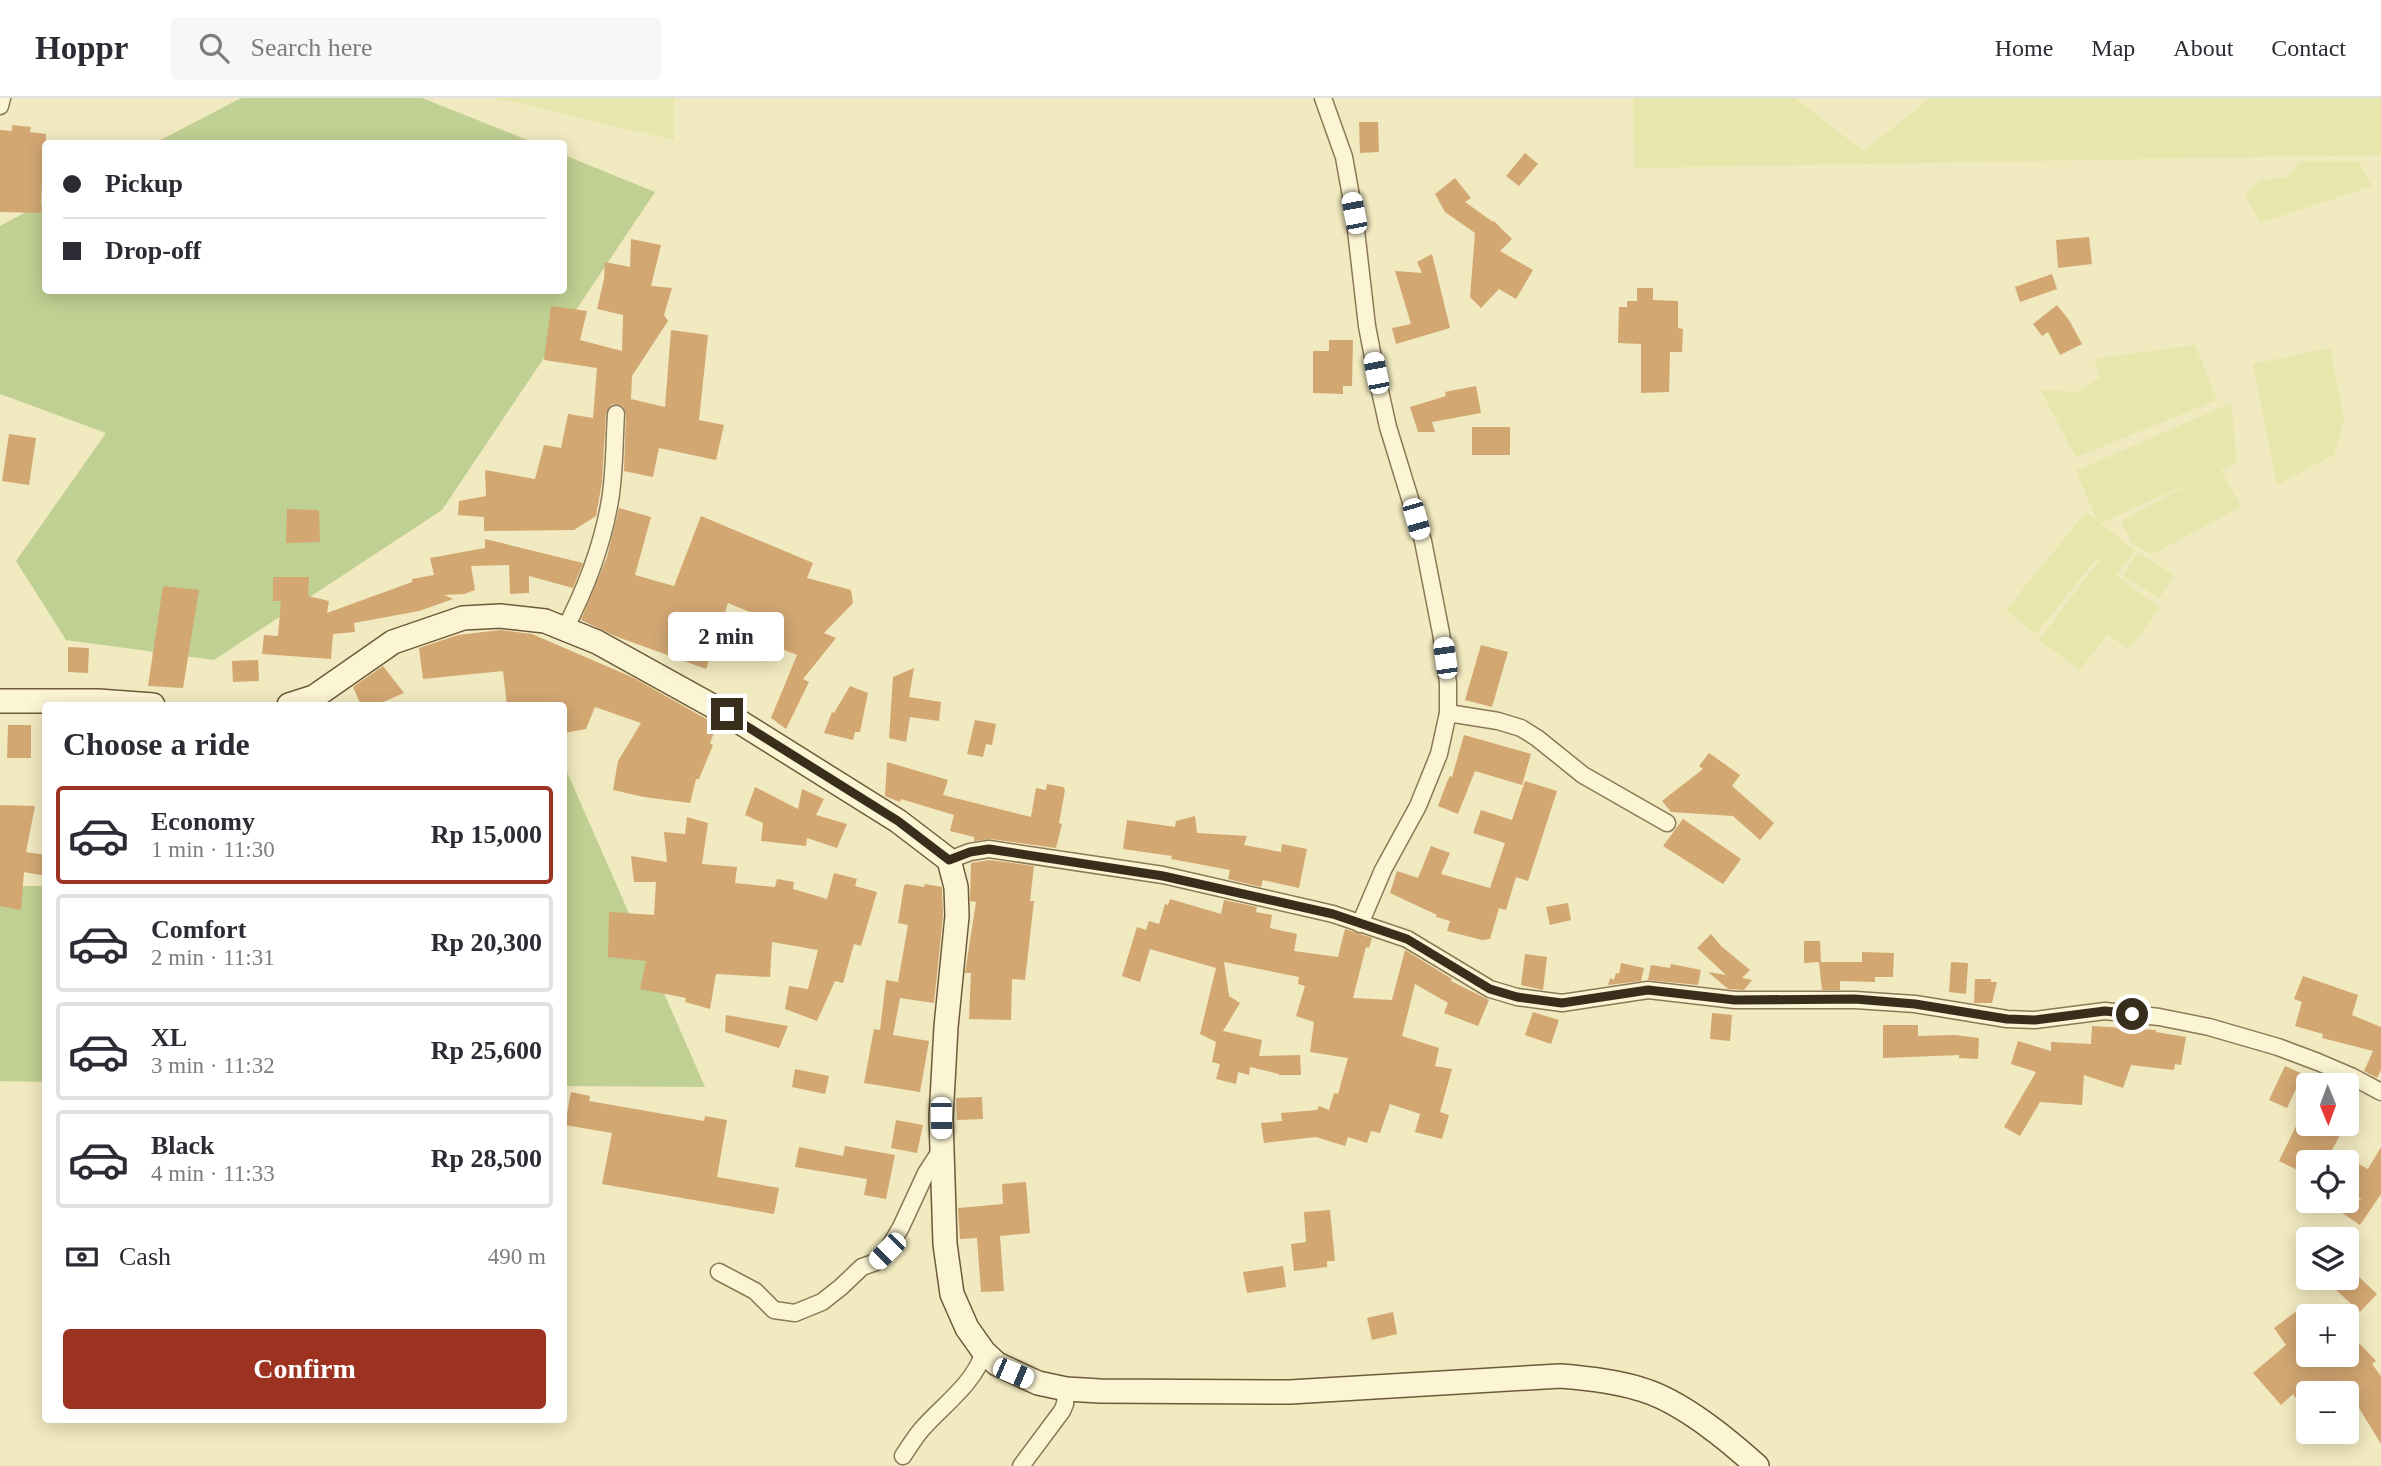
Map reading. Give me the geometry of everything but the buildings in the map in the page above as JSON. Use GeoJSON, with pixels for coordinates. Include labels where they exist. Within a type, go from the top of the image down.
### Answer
{"type":"FeatureCollection","features":[{"type":"Feature","properties":{"kind":"main road"},"geometry":{"type":"LineString","coordinates":[[298,702],[314,697],[393,642],[463,618],[500,616],[545,621],[597,642],[727,714],[898,821],[949,860],[956,887],[957,916],[945,1040],[941,1118],[943,1209],[952,1294],[967,1328],[984,1352],[1013,1373],[1038,1383],[1066,1389],[1290,1392],[1575,1377],[1641,1389],[1670,1402],[1737,1448],[1757,1466]]}},
{"type":"Feature","properties":{"kind":"main road"},"geometry":{"type":"LineString","coordinates":[[0,701],[112,702]]}},
{"type":"Feature","properties":{"kind":"street"},"geometry":{"type":"LineString","coordinates":[[0,106],[2,98]]}},
{"type":"Feature","properties":{"kind":"street"},"geometry":{"type":"LineString","coordinates":[[1323,98],[1344,157],[1354,213],[1367,326],[1388,427],[1423,541],[1448,683],[1448,713],[1439,754],[1418,806],[1383,870],[1360,924]]}},
{"type":"Feature","properties":{"kind":"street"},"geometry":{"type":"LineString","coordinates":[[565,629],[584,593],[610,504],[617,414]]}},
{"type":"Feature","properties":{"kind":"street"},"geometry":{"type":"LineString","coordinates":[[1448,713],[1498,721],[1521,728],[1583,775],[1667,823]]}},
{"type":"Feature","properties":{"kind":"street"},"geometry":{"type":"LineString","coordinates":[[949,860],[970,852],[989,849],[1163,876],[1333,914],[1407,939],[1490,989],[1517,997],[1562,1003],[1648,990],[1735,1000],[1855,999],[1915,1004],[2007,1019],[2035,1020],[2105,1011],[2208,1027],[2278,1047],[2353,1076],[2381,1092]]}},
{"type":"Feature","properties":{"kind":"street"},"geometry":{"type":"LineString","coordinates":[[719,1272],[755,1291],[774,1310],[795,1313],[822,1301],[862,1267],[876,1262],[887,1251],[926,1173],[942,1150]]}},
{"type":"Feature","properties":{"kind":"street"},"geometry":{"type":"LineString","coordinates":[[904,1456],[921,1430],[944,1409],[964,1385],[980,1364],[984,1352]]}},
{"type":"Feature","properties":{"kind":"street"},"geometry":{"type":"LineString","coordinates":[[1021,1466],[1062,1411],[1066,1389]]}},
{"type":"Feature","properties":{"kind":"shaded area"},"geometry":{"type":"Polygon","coordinates":[[[496,98],[674,98],[674,140],[496,98]]]}},
{"type":"Feature","properties":{"kind":"shaded area"},"geometry":{"type":"Polygon","coordinates":[[[1633,98],[1795,98],[1863,151],[1931,98],[2381,98],[2381,155],[1634,168],[1633,98]]]}},
{"type":"Feature","properties":{"kind":"shaded area"},"geometry":{"type":"Polygon","coordinates":[[[2300,161],[2358,161],[2372,186],[2260,223],[2245,195],[2260,180],[2287,177],[2300,161]]]}},
{"type":"Feature","properties":{"kind":"shaded area"},"geometry":{"type":"Polygon","coordinates":[[[2195,345],[2217,400],[2076,457],[2041,390],[2076,392],[2100,378],[2094,359],[2195,345]]]}},
{"type":"Feature","properties":{"kind":"shaded area"},"geometry":{"type":"Polygon","coordinates":[[[2330,348],[2344,419],[2334,455],[2277,485],[2253,364],[2330,348]]]}},
{"type":"Feature","properties":{"kind":"shaded area"},"geometry":{"type":"Polygon","coordinates":[[[2231,403],[2237,463],[2221,470],[2241,507],[2152,554],[2132,544],[2121,521],[2196,481],[2100,523],[2135,551],[2116,575],[2160,608],[2129,649],[2107,634],[2080,670],[2039,640],[2098,562],[2105,565],[2096,559],[2036,634],[2006,610],[2086,512],[2097,520],[2076,471],[2231,403]]]}},
{"type":"Feature","properties":{"kind":"shaded area"},"geometry":{"type":"Polygon","coordinates":[[[2138,552],[2174,575],[2159,598],[2123,576],[2138,552]]]}},
{"type":"Feature","properties":{"kind":"green space"},"geometry":{"type":"Polygon","coordinates":[[[241,98],[422,98],[527,140],[161,140],[241,98]]]}},
{"type":"Feature","properties":{"kind":"green space"},"geometry":{"type":"Polygon","coordinates":[[[567,156],[655,192],[442,510],[214,660],[66,640],[16,561],[106,433],[0,394],[0,226],[42,204],[42,294],[567,294],[567,156]]]}},
{"type":"Feature","properties":{"kind":"green space"},"geometry":{"type":"Polygon","coordinates":[[[567,772],[705,1087],[567,1086],[567,772]]]}},
{"type":"Feature","properties":{"kind":"green space"},"geometry":{"type":"Polygon","coordinates":[[[0,886],[42,886],[42,1082],[0,1081],[0,886]]]}},
{"type":"Feature","properties":{"kind":"route"},"geometry":{"type":"LineString","coordinates":[[727,714],[898,821],[949,860],[962,854],[989,849],[1163,876],[1333,914],[1407,939],[1490,989],[1517,997],[1562,1003],[1648,990],[1735,1000],[1855,999],[1915,1004],[2007,1019],[2035,1020],[2105,1011],[2132,1014]]}}]}
